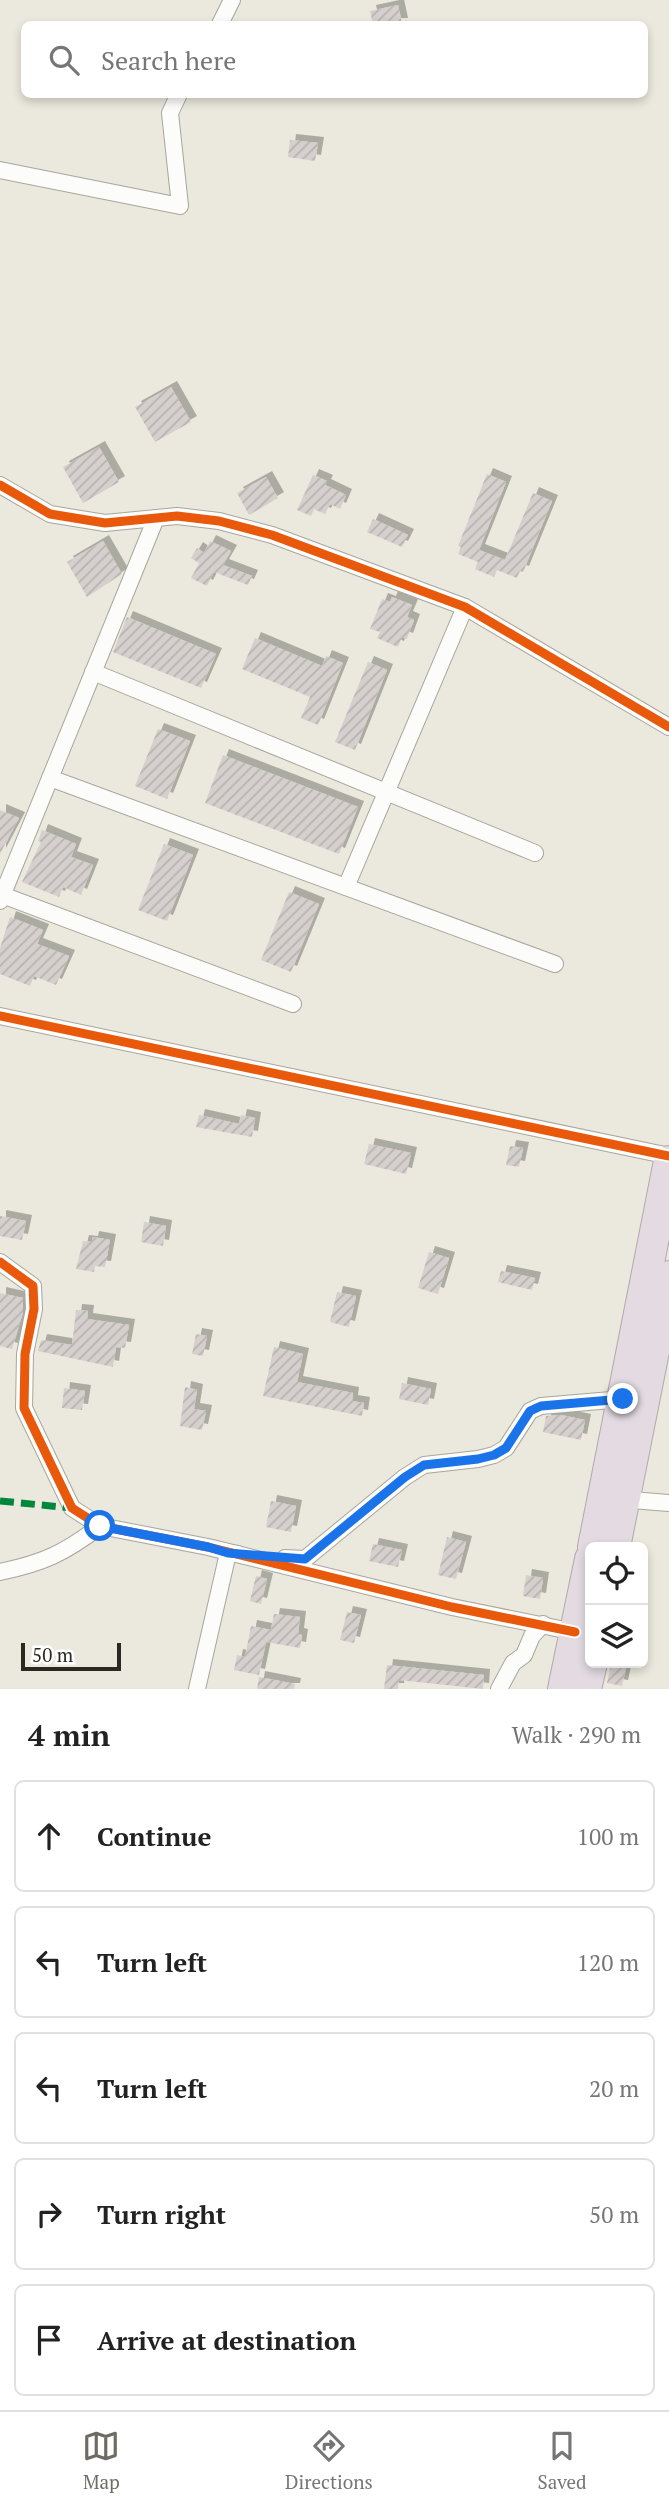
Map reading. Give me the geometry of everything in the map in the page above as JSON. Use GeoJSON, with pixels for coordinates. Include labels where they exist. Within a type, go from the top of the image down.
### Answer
{"type":"FeatureCollection","features":[{"type":"Feature","properties":{"kind":"highway"},"geometry":{"type":"LineString","coordinates":[[615,1542],[614,1498],[623,1399],[669,1161]]}},
{"type":"Feature","properties":{"kind":"highway"},"geometry":{"type":"LineString","coordinates":[[595,1542],[614,1498],[669,1276]]}},
{"type":"Feature","properties":{"kind":"highway"},"geometry":{"type":"LineString","coordinates":[[564,1689],[583,1633],[586,1605]]}},
{"type":"Feature","properties":{"kind":"highway"},"geometry":{"type":"LineString","coordinates":[[586,1689],[591,1668]]}},
{"type":"Feature","properties":{"kind":"street"},"geometry":{"type":"LineString","coordinates":[[222,21],[232,0]]}},
{"type":"Feature","properties":{"kind":"street"},"geometry":{"type":"LineString","coordinates":[[0,170],[180,206],[170,113],[177,98]]}},
{"type":"Feature","properties":{"kind":"street"},"geometry":{"type":"LineString","coordinates":[[0,485],[50,514],[105,523],[177,516],[219,521],[272,534],[465,607],[669,727]]}},
{"type":"Feature","properties":{"kind":"street"},"geometry":{"type":"LineString","coordinates":[[156,518],[1,898],[293,1004]]}},
{"type":"Feature","properties":{"kind":"street"},"geometry":{"type":"LineString","coordinates":[[346,887],[465,607]]}},
{"type":"Feature","properties":{"kind":"street"},"geometry":{"type":"LineString","coordinates":[[93,672],[535,853]]}},
{"type":"Feature","properties":{"kind":"street"},"geometry":{"type":"LineString","coordinates":[[50,778],[555,964]]}},
{"type":"Feature","properties":{"kind":"street"},"geometry":{"type":"LineString","coordinates":[[0,1016],[669,1156]]}},
{"type":"Feature","properties":{"kind":"street"},"geometry":{"type":"LineString","coordinates":[[0,1262],[33,1286],[34,1308],[25,1354],[24,1408],[72,1508],[100,1526],[208,1547],[452,1607],[583,1633]]}},
{"type":"Feature","properties":{"kind":"street"},"geometry":{"type":"LineString","coordinates":[[228,1553],[305,1559],[405,1477],[424,1465],[478,1459],[494,1455],[506,1448],[530,1411],[541,1406],[623,1399]]}},
{"type":"Feature","properties":{"kind":"street"},"geometry":{"type":"LineString","coordinates":[[614,1498],[669,1503]]}},
{"type":"Feature","properties":{"kind":"street"},"geometry":{"type":"LineString","coordinates":[[0,1572],[41,1564],[71,1548],[100,1526]]}},
{"type":"Feature","properties":{"kind":"street"},"geometry":{"type":"LineString","coordinates":[[197,1689],[228,1553]]}},
{"type":"Feature","properties":{"kind":"street"},"geometry":{"type":"LineString","coordinates":[[499,1689],[513,1664],[524,1655],[532,1636],[544,1624]]}},
{"type":"Feature","properties":{"kind":"building"},"geometry":{"type":"Polygon","coordinates":[[[398,5],[401,21],[372,21],[370,11],[398,5]]]}},
{"type":"Feature","properties":{"kind":"building"},"geometry":{"type":"Polygon","coordinates":[[[290,140],[318,143],[315,161],[288,157],[290,140]]]}},
{"type":"Feature","properties":{"kind":"building"},"geometry":{"type":"Polygon","coordinates":[[[171,387],[191,422],[155,442],[135,407],[171,387]]]}},
{"type":"Feature","properties":{"kind":"building"},"geometry":{"type":"Polygon","coordinates":[[[99,447],[119,482],[83,503],[63,467],[99,447]]]}},
{"type":"Feature","properties":{"kind":"building"},"geometry":{"type":"Polygon","coordinates":[[[487,474],[506,482],[479,550],[505,560],[533,493],[552,501],[523,572],[520,571],[517,578],[497,570],[494,577],[475,569],[478,562],[458,554],[461,547],[458,546],[487,474]]]}},
{"type":"Feature","properties":{"kind":"building"},"geometry":{"type":"Polygon","coordinates":[[[313,475],[327,481],[325,485],[346,495],[340,509],[330,504],[325,514],[314,509],[311,516],[297,510],[313,475]]]}},
{"type":"Feature","properties":{"kind":"building"},"geometry":{"type":"Polygon","coordinates":[[[266,477],[278,498],[249,515],[237,493],[266,477]]]}},
{"type":"Feature","properties":{"kind":"building"},"geometry":{"type":"Polygon","coordinates":[[[373,519],[408,535],[402,547],[367,532],[373,519]]]}},
{"type":"Feature","properties":{"kind":"building"},"geometry":{"type":"Polygon","coordinates":[[[103,541],[122,574],[87,597],[67,562],[103,541]]]}},
{"type":"Feature","properties":{"kind":"building"},"geometry":{"type":"Polygon","coordinates":[[[210,541],[231,551],[223,565],[252,576],[248,585],[214,572],[207,586],[191,578],[199,563],[191,558],[197,548],[204,553],[210,541]]]}},
{"type":"Feature","properties":{"kind":"building"},"geometry":{"type":"Polygon","coordinates":[[[392,597],[412,605],[407,617],[414,620],[407,639],[402,637],[398,647],[377,638],[380,632],[370,629],[382,599],[390,602],[392,597]]]}},
{"type":"Feature","properties":{"kind":"building"},"geometry":{"type":"Polygon","coordinates":[[[127,617],[216,654],[201,688],[113,652],[127,617]]]}},
{"type":"Feature","properties":{"kind":"building"},"geometry":{"type":"Polygon","coordinates":[[[255,638],[322,666],[326,656],[343,663],[318,725],[301,718],[310,697],[242,669],[255,638]]]}},
{"type":"Feature","properties":{"kind":"building"},"geometry":{"type":"Polygon","coordinates":[[[368,662],[387,670],[355,750],[335,742],[368,662]]]}},
{"type":"Feature","properties":{"kind":"building"},"geometry":{"type":"Polygon","coordinates":[[[158,729],[190,741],[167,799],[135,786],[158,729]]]}},
{"type":"Feature","properties":{"kind":"building"},"geometry":{"type":"Polygon","coordinates":[[[223,755],[358,807],[339,854],[205,803],[223,755]]]}},
{"type":"Feature","properties":{"kind":"building"},"geometry":{"type":"Polygon","coordinates":[[[0,810],[19,818],[0,854],[0,810]]]}},
{"type":"Feature","properties":{"kind":"building"},"geometry":{"type":"Polygon","coordinates":[[[42,830],[76,844],[71,857],[93,865],[81,895],[63,887],[59,897],[22,882],[41,842],[38,841],[42,830]]]}},
{"type":"Feature","properties":{"kind":"building"},"geometry":{"type":"Polygon","coordinates":[[[164,844],[193,855],[167,921],[138,910],[164,844]]]}},
{"type":"Feature","properties":{"kind":"building"},"geometry":{"type":"Polygon","coordinates":[[[289,892],[319,904],[291,972],[261,960],[289,892]]]}},
{"type":"Feature","properties":{"kind":"building"},"geometry":{"type":"Polygon","coordinates":[[[10,917],[43,930],[37,944],[69,956],[56,985],[34,976],[30,986],[0,974],[0,948],[10,917]]]}},
{"type":"Feature","properties":{"kind":"building"},"geometry":{"type":"Polygon","coordinates":[[[199,1115],[239,1124],[241,1115],[255,1118],[252,1137],[196,1127],[199,1115]]]}},
{"type":"Feature","properties":{"kind":"building"},"geometry":{"type":"Polygon","coordinates":[[[369,1144],[411,1153],[406,1174],[364,1164],[369,1144]]]}},
{"type":"Feature","properties":{"kind":"building"},"geometry":{"type":"Polygon","coordinates":[[[510,1146],[523,1148],[519,1167],[506,1165],[510,1146]]]}},
{"type":"Feature","properties":{"kind":"building"},"geometry":{"type":"Polygon","coordinates":[[[0,1216],[26,1221],[22,1240],[0,1236],[0,1216]]]}},
{"type":"Feature","properties":{"kind":"building"},"geometry":{"type":"Polygon","coordinates":[[[144,1222],[166,1226],[163,1246],[141,1242],[144,1222]]]}},
{"type":"Feature","properties":{"kind":"building"},"geometry":{"type":"Polygon","coordinates":[[[93,1237],[110,1240],[105,1267],[95,1266],[94,1272],[76,1269],[83,1241],[92,1242],[93,1237]]]}},
{"type":"Feature","properties":{"kind":"building"},"geometry":{"type":"Polygon","coordinates":[[[429,1252],[449,1258],[438,1294],[418,1288],[429,1252]]]}},
{"type":"Feature","properties":{"kind":"building"},"geometry":{"type":"Polygon","coordinates":[[[501,1271],[535,1278],[532,1290],[498,1282],[501,1271]]]}},
{"type":"Feature","properties":{"kind":"building"},"geometry":{"type":"Polygon","coordinates":[[[337,1292],[356,1296],[349,1327],[330,1322],[337,1292]]]}},
{"type":"Feature","properties":{"kind":"building"},"geometry":{"type":"Polygon","coordinates":[[[0,1293],[23,1298],[23,1312],[12,1349],[0,1346],[0,1293]]]}},
{"type":"Feature","properties":{"kind":"building"},"geometry":{"type":"Polygon","coordinates":[[[76,1310],[88,1311],[87,1319],[129,1325],[125,1348],[116,1347],[113,1367],[38,1351],[41,1340],[72,1345],[76,1310]]]}},
{"type":"Feature","properties":{"kind":"building"},"geometry":{"type":"Polygon","coordinates":[[[196,1334],[207,1336],[203,1356],[192,1354],[196,1334]]]}},
{"type":"Feature","properties":{"kind":"building"},"geometry":{"type":"Polygon","coordinates":[[[274,1347],[303,1354],[297,1382],[353,1393],[352,1401],[364,1403],[362,1416],[263,1396],[274,1347]]]}},
{"type":"Feature","properties":{"kind":"building"},"geometry":{"type":"Polygon","coordinates":[[[402,1383],[431,1389],[428,1405],[399,1399],[402,1383]]]}},
{"type":"Feature","properties":{"kind":"building"},"geometry":{"type":"Polygon","coordinates":[[[185,1387],[197,1390],[194,1409],[206,1411],[202,1430],[180,1426],[185,1387]]]}},
{"type":"Feature","properties":{"kind":"building"},"geometry":{"type":"Polygon","coordinates":[[[64,1388],[85,1391],[82,1410],[62,1408],[64,1388]]]}},
{"type":"Feature","properties":{"kind":"building"},"geometry":{"type":"Polygon","coordinates":[[[561,1415],[585,1420],[581,1440],[543,1432],[546,1416],[561,1415]]]}},
{"type":"Feature","properties":{"kind":"building"},"geometry":{"type":"Polygon","coordinates":[[[271,1501],[296,1506],[291,1532],[266,1527],[271,1501]]]}},
{"type":"Feature","properties":{"kind":"building"},"geometry":{"type":"Polygon","coordinates":[[[447,1537],[466,1542],[456,1579],[438,1575],[447,1537]]]}},
{"type":"Feature","properties":{"kind":"building"},"geometry":{"type":"Polygon","coordinates":[[[373,1544],[402,1550],[398,1567],[369,1561],[373,1544]]]}},
{"type":"Feature","properties":{"kind":"building"},"geometry":{"type":"Polygon","coordinates":[[[526,1575],[543,1578],[540,1599],[523,1596],[526,1575]]]}},
{"type":"Feature","properties":{"kind":"building"},"geometry":{"type":"Polygon","coordinates":[[[256,1576],[267,1579],[261,1604],[250,1601],[256,1576]]]}},
{"type":"Feature","properties":{"kind":"building"},"geometry":{"type":"Polygon","coordinates":[[[347,1612],[361,1615],[354,1643],[340,1640],[347,1612]]]}},
{"type":"Feature","properties":{"kind":"building"},"geometry":{"type":"Polygon","coordinates":[[[274,1614],[300,1617],[300,1648],[266,1642],[259,1675],[234,1670],[237,1655],[245,1657],[251,1626],[271,1630],[274,1614]]]}},
{"type":"Feature","properties":{"kind":"building"},"geometry":{"type":"Polygon","coordinates":[[[387,1665],[484,1675],[483,1689],[399,1680],[398,1689],[384,1689],[387,1665]]]}},
{"type":"Feature","properties":{"kind":"building"},"geometry":{"type":"Polygon","coordinates":[[[610,1668],[626,1668],[622,1686],[607,1683],[610,1668]]]}},
{"type":"Feature","properties":{"kind":"building"},"geometry":{"type":"Polygon","coordinates":[[[259,1677],[295,1684],[294,1689],[257,1689],[259,1677]]]}},
{"type":"Feature","properties":{"kind":"marked path"},"geometry":{"type":"LineString","coordinates":[[0,1501],[72,1508]]}},
{"type":"Feature","properties":{"kind":"cycle path"},"geometry":{"type":"LineString","coordinates":[[0,485],[50,514],[105,523],[177,516],[219,521],[272,535],[465,607],[669,727]]}},
{"type":"Feature","properties":{"kind":"cycle path"},"geometry":{"type":"LineString","coordinates":[[0,1016],[669,1156]]}},
{"type":"Feature","properties":{"kind":"cycle path"},"geometry":{"type":"LineString","coordinates":[[0,1262],[33,1286],[34,1309],[25,1354],[24,1408],[72,1508],[100,1526],[208,1547],[452,1607],[575,1632]]}},
{"type":"Feature","properties":{"kind":"route"},"geometry":{"type":"LineString","coordinates":[[100,1526],[228,1553],[305,1559],[405,1477],[424,1465],[478,1459],[494,1455],[506,1448],[525,1423],[530,1411],[541,1406],[623,1399]]}}]}
